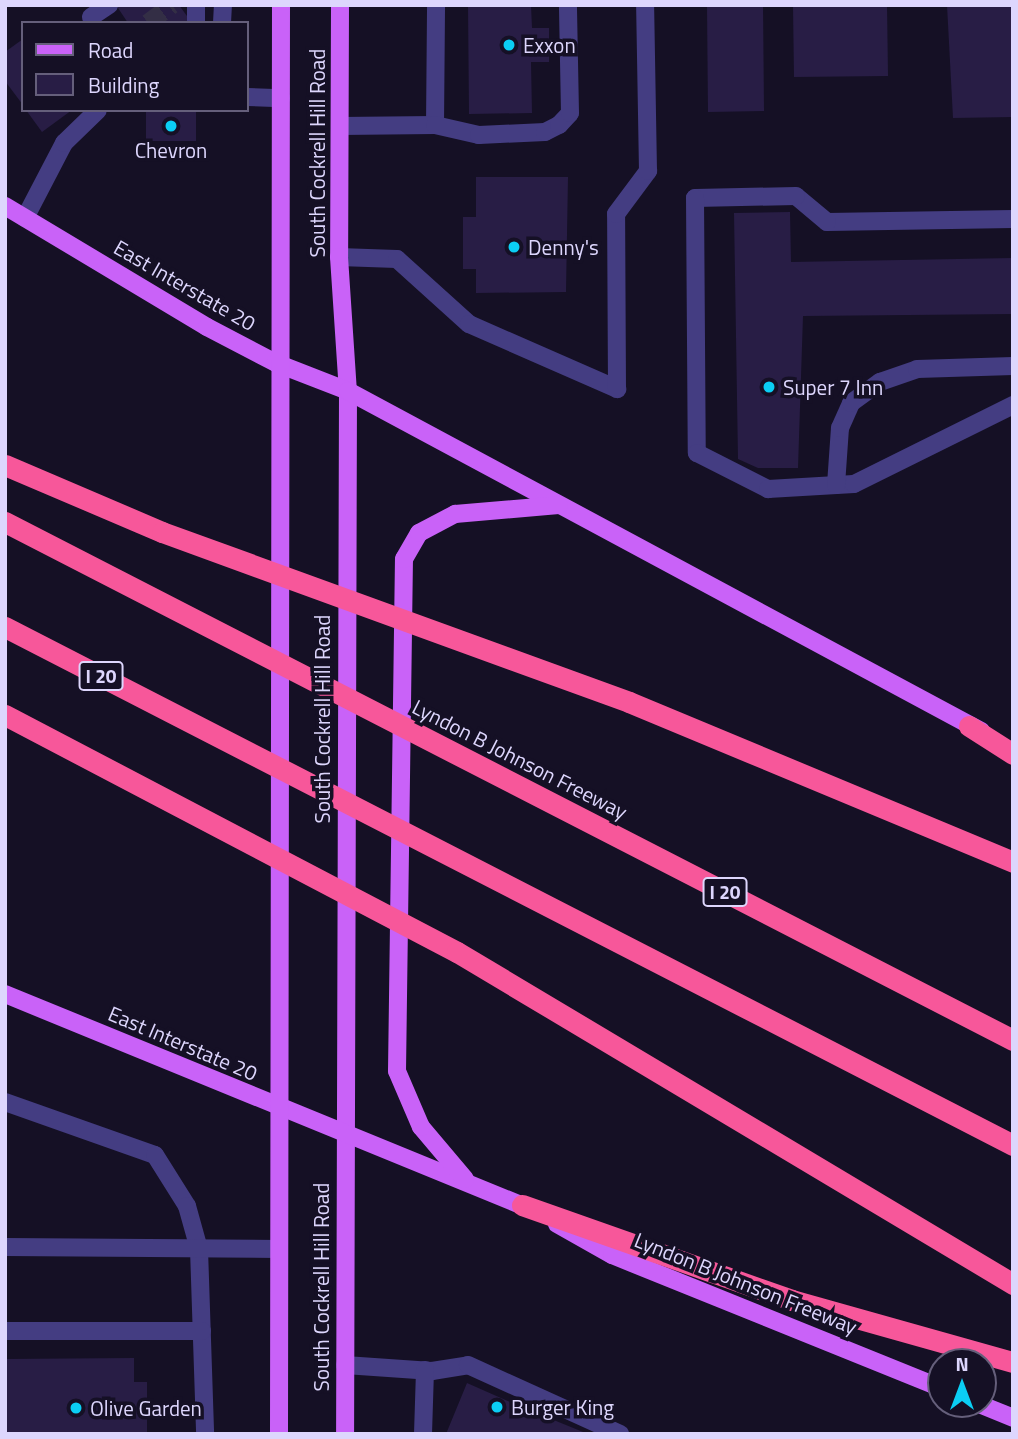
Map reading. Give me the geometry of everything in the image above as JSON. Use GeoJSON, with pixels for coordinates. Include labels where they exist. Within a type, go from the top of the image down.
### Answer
{"type":"FeatureCollection","features":[{"type":"Feature","properties":{"kind":"highway"},"geometry":{"type":"LineString","coordinates":[[5,465],[162,532],[629,702],[1013,862]]}},
{"type":"Feature","properties":{"kind":"highway","name":"Lyndon B Johnson Freeway"},"geometry":{"type":"LineString","coordinates":[[5,522],[1013,1040]]}},
{"type":"Feature","properties":{"kind":"highway","name":"I 20"},"geometry":{"type":"LineString","coordinates":[[5,627],[1013,1145]]}},
{"type":"Feature","properties":{"kind":"highway"},"geometry":{"type":"LineString","coordinates":[[5,715],[229,835],[457,952],[1013,1284]]}},
{"type":"Feature","properties":{"kind":"highway"},"geometry":{"type":"LineString","coordinates":[[968,726],[1013,754]]}},
{"type":"Feature","properties":{"kind":"highway"},"geometry":{"type":"LineString","coordinates":[[522,1205],[792,1300],[1013,1362]]}},
{"type":"Feature","properties":{"kind":"main road","name":"South Cockrell Hill Road"},"geometry":{"type":"LineString","coordinates":[[279,1434],[279,1107],[283,860],[276,363],[281,5]]}},
{"type":"Feature","properties":{"kind":"main road","name":"South Cockrell Hill Road"},"geometry":{"type":"LineString","coordinates":[[340,5],[339,257],[348,390],[343,1133],[345,1434]]}},
{"type":"Feature","properties":{"kind":"main road","name":"East Interstate 20"},"geometry":{"type":"LineString","coordinates":[[5,206],[276,363],[348,390]]}},
{"type":"Feature","properties":{"kind":"main road"},"geometry":{"type":"LineString","coordinates":[[348,390],[968,726],[1013,745]]}},
{"type":"Feature","properties":{"kind":"main road"},"geometry":{"type":"LineString","coordinates":[[469,1183],[421,1127],[397,1071],[404,559],[419,534],[455,514],[559,505]]}},
{"type":"Feature","properties":{"kind":"main road","name":"East Interstate 20"},"geometry":{"type":"LineString","coordinates":[[5,993],[343,1133]]}},
{"type":"Feature","properties":{"kind":"main road","name":"Lyndon B Johnson Freeway"},"geometry":{"type":"LineString","coordinates":[[343,1133],[522,1205],[612,1255],[927,1382]]}},
{"type":"Feature","properties":{"kind":"lane"},"geometry":{"type":"LineString","coordinates":[[90,15],[109,5]]}},
{"type":"Feature","properties":{"kind":"lane"},"geometry":{"type":"LineString","coordinates":[[435,125],[436,5]]}},
{"type":"Feature","properties":{"kind":"lane"},"geometry":{"type":"LineString","coordinates":[[340,126],[435,125],[479,135],[545,132],[559,125],[570,113],[568,5]]}},
{"type":"Feature","properties":{"kind":"lane"},"geometry":{"type":"LineString","coordinates":[[339,257],[397,259],[469,324],[618,389],[616,214],[648,171],[645,5]]}},
{"type":"Feature","properties":{"kind":"lane"},"geometry":{"type":"LineString","coordinates":[[248,97],[281,98]]}},
{"type":"Feature","properties":{"kind":"lane"},"geometry":{"type":"LineString","coordinates":[[25,218],[64,143],[96,112]]}},
{"type":"Feature","properties":{"kind":"lane"},"geometry":{"type":"LineString","coordinates":[[1013,219],[827,222],[796,196],[695,198],[697,453],[768,489],[854,484],[1013,405]]}},
{"type":"Feature","properties":{"kind":"lane"},"geometry":{"type":"LineString","coordinates":[[836,485],[840,428],[851,403],[880,382],[917,369],[1013,366]]}},
{"type":"Feature","properties":{"kind":"lane"},"geometry":{"type":"LineString","coordinates":[[5,1102],[155,1155],[187,1206],[199,1249],[205,1434]]}},
{"type":"Feature","properties":{"kind":"lane"},"geometry":{"type":"LineString","coordinates":[[5,1247],[279,1249]]}},
{"type":"Feature","properties":{"kind":"lane"},"geometry":{"type":"LineString","coordinates":[[5,1331],[202,1331]]}},
{"type":"Feature","properties":{"kind":"lane"},"geometry":{"type":"LineString","coordinates":[[345,1365],[425,1370],[468,1365],[620,1434]]}},
{"type":"Feature","properties":{"kind":"lane"},"geometry":{"type":"LineString","coordinates":[[423,1434],[425,1370]]}},
{"type":"Feature","properties":{"kind":"building"},"geometry":{"type":"Polygon","coordinates":[[[116,5],[179,5],[191,21],[127,21],[116,5]]]}},
{"type":"Feature","properties":{"kind":"building","name":"Exxon"},"geometry":{"type":"Polygon","coordinates":[[[468,5],[531,5],[532,28],[549,28],[549,62],[531,62],[532,113],[469,114],[468,5]]]}},
{"type":"Feature","properties":{"kind":"building"},"geometry":{"type":"Polygon","coordinates":[[[707,5],[763,5],[764,111],[708,112],[707,5]]]}},
{"type":"Feature","properties":{"kind":"building"},"geometry":{"type":"Polygon","coordinates":[[[793,5],[887,5],[888,76],[794,77],[793,5]]]}},
{"type":"Feature","properties":{"kind":"building"},"geometry":{"type":"Polygon","coordinates":[[[947,5],[1013,5],[1013,117],[953,118],[947,5]]]}},
{"type":"Feature","properties":{"kind":"building"},"geometry":{"type":"Polygon","coordinates":[[[21,40],[21,102],[5,81],[5,52],[21,40]]]}},
{"type":"Feature","properties":{"kind":"building"},"geometry":{"type":"Polygon","coordinates":[[[27,112],[69,112],[42,132],[27,112]]]}},
{"type":"Feature","properties":{"kind":"building","name":"Chevron"},"geometry":{"type":"Polygon","coordinates":[[[146,112],[196,112],[196,141],[146,141],[146,112]]]}},
{"type":"Feature","properties":{"kind":"building","name":"Denny's"},"geometry":{"type":"Polygon","coordinates":[[[476,177],[568,177],[566,292],[476,293],[476,269],[463,269],[463,217],[476,217],[476,177]]]}},
{"type":"Feature","properties":{"kind":"building","name":"Super 7 Inn"},"geometry":{"type":"Polygon","coordinates":[[[790,212],[791,262],[1013,258],[1013,314],[803,316],[798,468],[758,468],[738,459],[734,213],[790,212]]]}},
{"type":"Feature","properties":{"kind":"building","name":"Olive Garden"},"geometry":{"type":"Polygon","coordinates":[[[134,1358],[134,1382],[147,1382],[147,1434],[5,1434],[5,1359],[134,1358]]]}},
{"type":"Feature","properties":{"kind":"building","name":"Burger King"},"geometry":{"type":"Polygon","coordinates":[[[467,1383],[517,1405],[519,1399],[541,1409],[539,1414],[588,1434],[446,1434],[467,1383]]]}},
{"type":"Feature","properties":{"kind":"tunnel"},"geometry":{"type":"LineString","coordinates":[[151,21],[172,5]]}},
{"type":"Feature","properties":{"kind":"place","name":"Exxon"},"geometry":{"type":"Point","coordinates":[509,45]}},
{"type":"Feature","properties":{"kind":"place","name":"Chevron"},"geometry":{"type":"Point","coordinates":[171,126]}},
{"type":"Feature","properties":{"kind":"place","name":"Denny's"},"geometry":{"type":"Point","coordinates":[514,247]}},
{"type":"Feature","properties":{"kind":"place","name":"Super 7 Inn"},"geometry":{"type":"Point","coordinates":[769,387]}},
{"type":"Feature","properties":{"kind":"place","name":"Burger King"},"geometry":{"type":"Point","coordinates":[497,1407]}},
{"type":"Feature","properties":{"kind":"place","name":"Olive Garden"},"geometry":{"type":"Point","coordinates":[76,1408]}}]}
